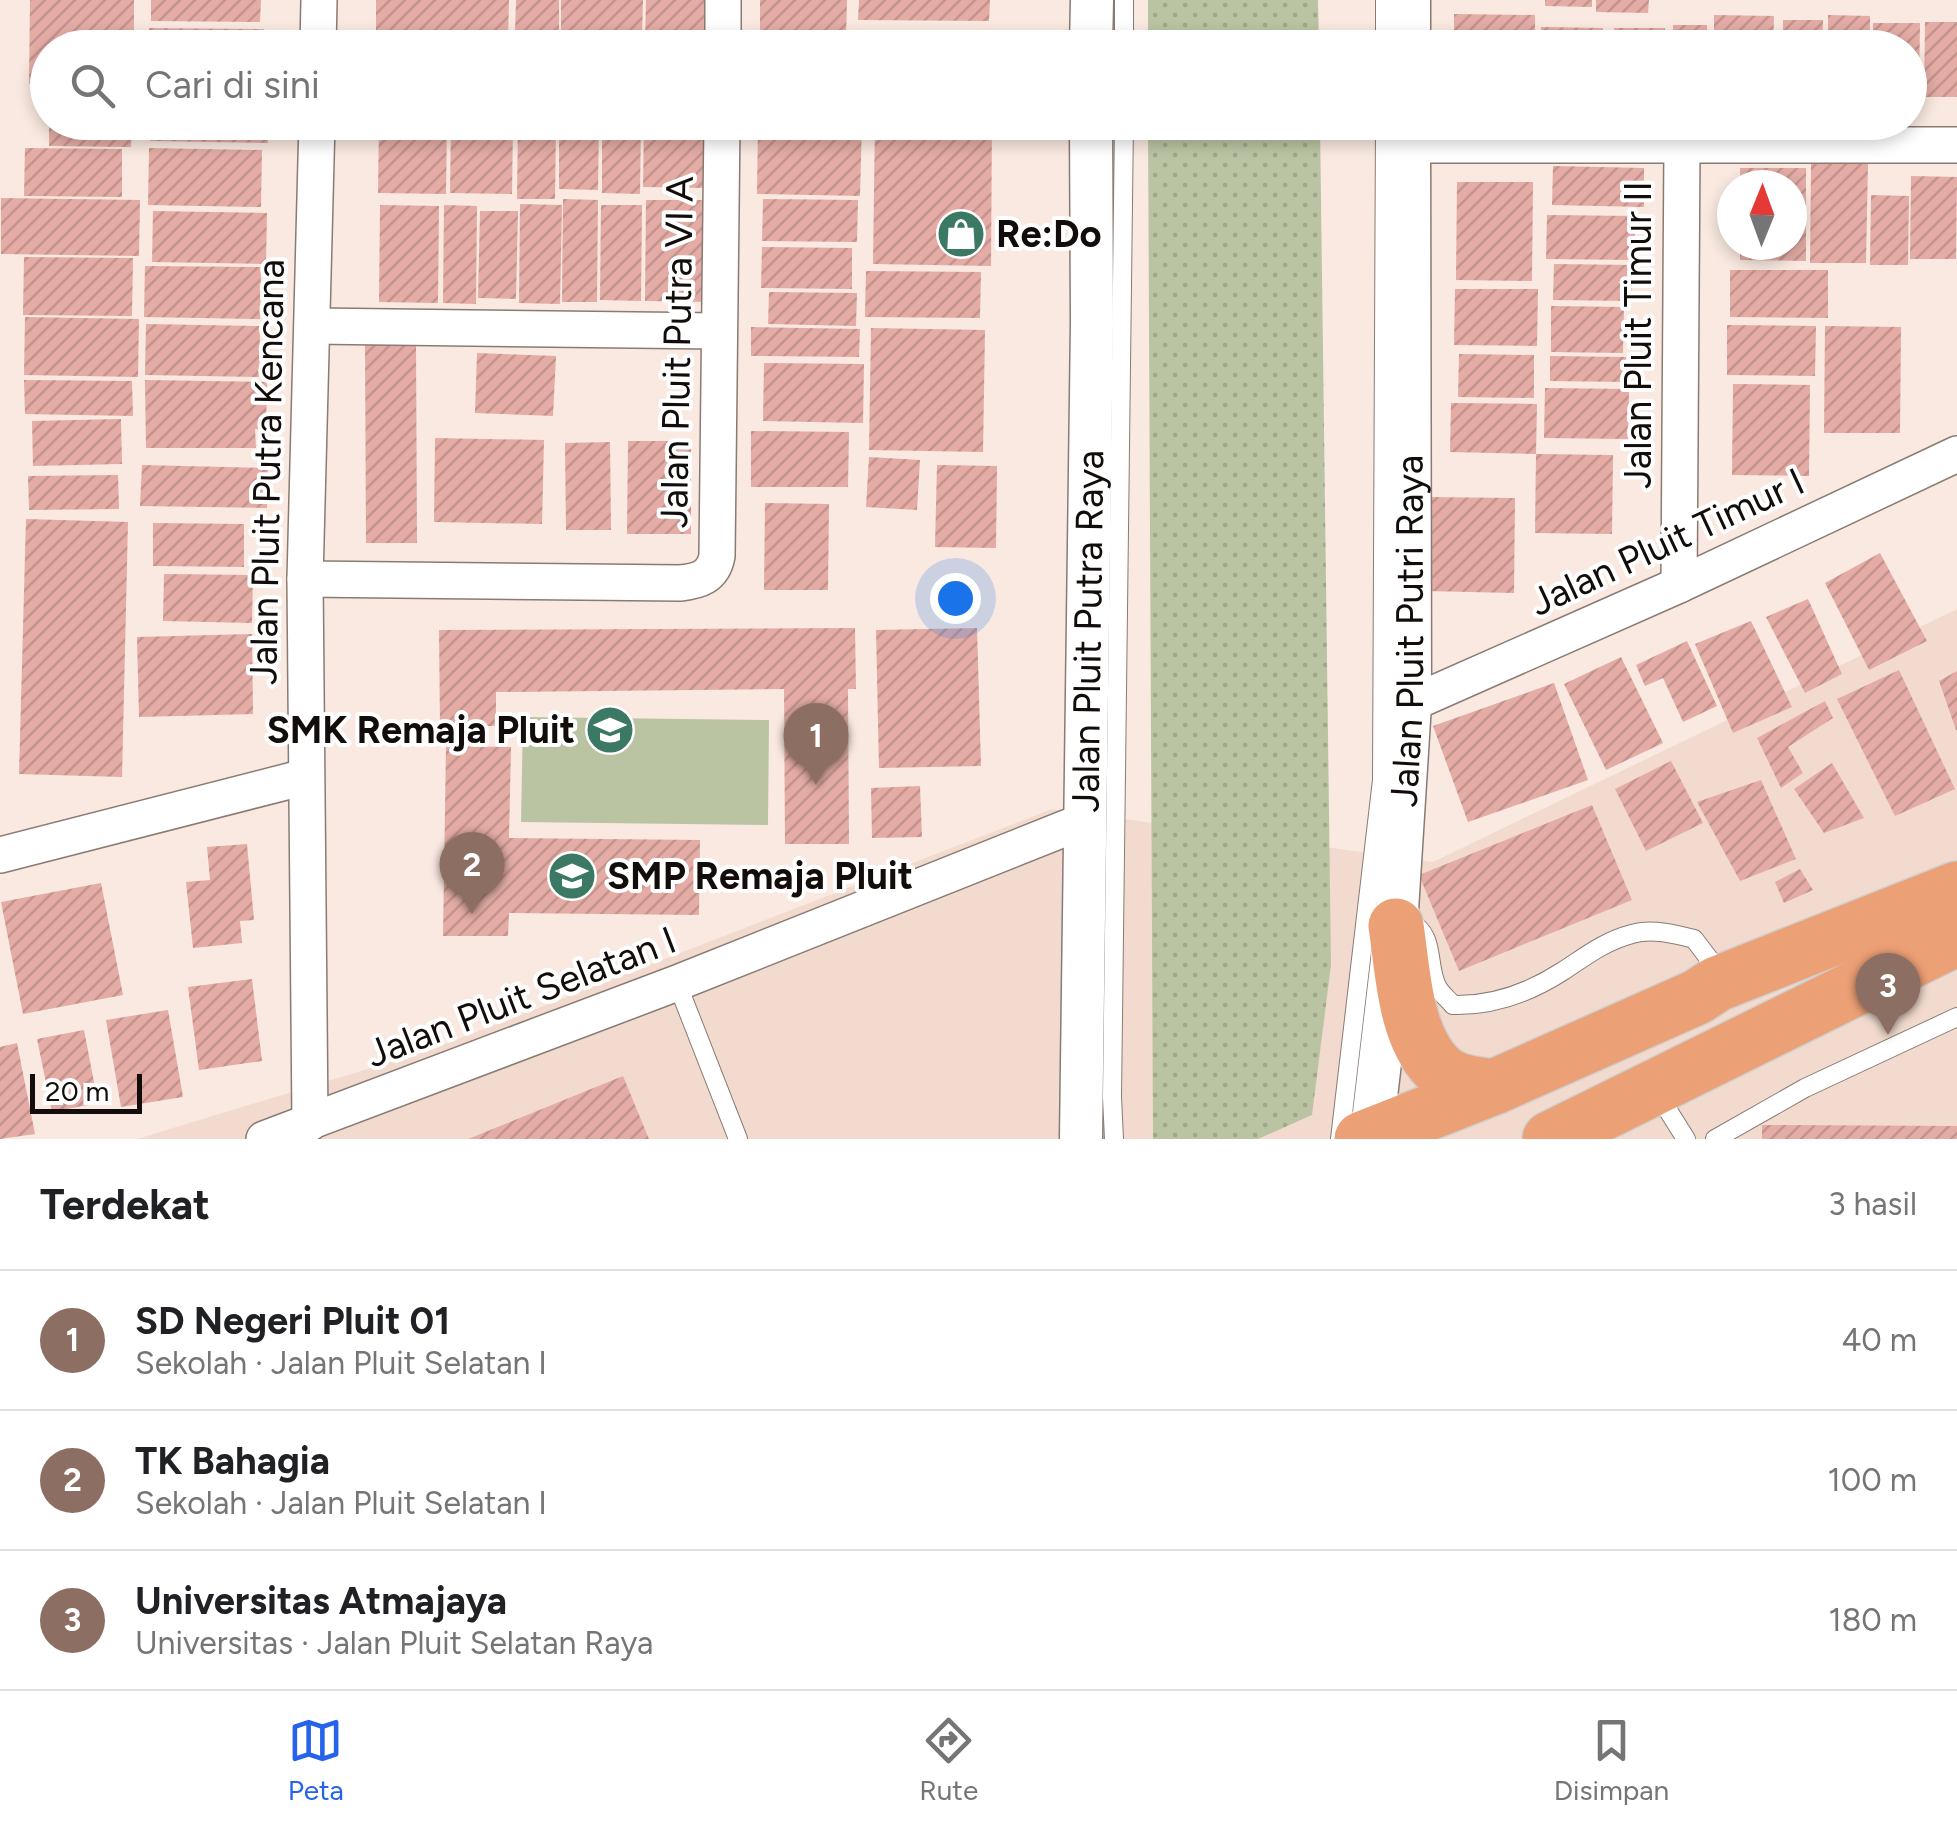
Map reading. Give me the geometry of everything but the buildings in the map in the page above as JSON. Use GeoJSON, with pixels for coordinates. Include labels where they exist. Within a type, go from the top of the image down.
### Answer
{"type":"FeatureCollection","features":[{"type":"Feature","properties":{"kind":"highway"},"geometry":{"type":"LineString","coordinates":[[1361,1138],[1494,1086],[1697,997],[1718,984],[1957,889]]}},
{"type":"Feature","properties":{"kind":"highway"},"geometry":{"type":"LineString","coordinates":[[1396,921],[1410,1012],[1422,1044],[1437,1068],[1461,1082],[1494,1086]]}},
{"type":"Feature","properties":{"kind":"highway"},"geometry":{"type":"LineString","coordinates":[[1550,1139],[1957,938]]}},
{"type":"Feature","properties":{"kind":"street"},"geometry":{"type":"LineString","coordinates":[[318,0],[318,30]]}},
{"type":"Feature","properties":{"kind":"street"},"geometry":{"type":"LineString","coordinates":[[723,0],[723,30]]}},
{"type":"Feature","properties":{"kind":"street"},"geometry":{"type":"LineString","coordinates":[[1092,0],[1092,30]]}},
{"type":"Feature","properties":{"kind":"street"},"geometry":{"type":"LineString","coordinates":[[1409,0],[1409,30]]}},
{"type":"Feature","properties":{"kind":"street","name":"Jalan Pluit Putra Kencana"},"geometry":{"type":"LineString","coordinates":[[310,1123],[305,580],[316,140]]}},
{"type":"Feature","properties":{"kind":"street","name":"Jalan Pluit Putra VI A"},"geometry":{"type":"LineString","coordinates":[[305,580],[680,583],[705,578],[718,556],[722,140]]}},
{"type":"Feature","properties":{"kind":"street","name":"Jalan Pluit Putra Raya"},"geometry":{"type":"LineString","coordinates":[[1081,1139],[1091,140]]}},
{"type":"Feature","properties":{"kind":"street","name":"Jalan Pluit Putri Raya"},"geometry":{"type":"LineString","coordinates":[[1361,1138],[1396,921],[1410,704],[1401,140]]}},
{"type":"Feature","properties":{"kind":"street"},"geometry":{"type":"LineString","coordinates":[[1577,140],[1682,146],[1957,145]]}},
{"type":"Feature","properties":{"kind":"street","name":"Jalan Pluit Timur II"},"geometry":{"type":"LineString","coordinates":[[1679,585],[1682,146]]}},
{"type":"Feature","properties":{"kind":"street"},"geometry":{"type":"LineString","coordinates":[[312,326],[718,330]]}},
{"type":"Feature","properties":{"kind":"street","name":"Jalan Pluit Timur I"},"geometry":{"type":"LineString","coordinates":[[1410,704],[1679,585],[1957,454]]}},
{"type":"Feature","properties":{"kind":"street"},"geometry":{"type":"LineString","coordinates":[[0,855],[305,777]]}},
{"type":"Feature","properties":{"kind":"street","name":"Jalan Pluit Selatan I"},"geometry":{"type":"LineString","coordinates":[[264,1139],[677,982],[1086,820]]}},
{"type":"Feature","properties":{"kind":"lane"},"geometry":{"type":"LineString","coordinates":[[1124,0],[1124,30]]}},
{"type":"Feature","properties":{"kind":"lane"},"geometry":{"type":"LineString","coordinates":[[1385,0],[1385,30]]}},
{"type":"Feature","properties":{"kind":"lane"},"geometry":{"type":"LineString","coordinates":[[1114,1139],[1124,140]]}},
{"type":"Feature","properties":{"kind":"lane"},"geometry":{"type":"LineString","coordinates":[[1361,1138],[1382,780],[1401,140]]}},
{"type":"Feature","properties":{"kind":"lane"},"geometry":{"type":"LineString","coordinates":[[1396,921],[1419,927],[1427,941],[1437,986],[1453,1005],[1476,1005],[1518,996],[1564,971],[1592,949],[1636,932],[1670,933],[1694,939],[1713,964],[1718,984]]}},
{"type":"Feature","properties":{"kind":"lane"},"geometry":{"type":"LineString","coordinates":[[677,982],[738,1139]]}},
{"type":"Feature","properties":{"kind":"lane"},"geometry":{"type":"LineString","coordinates":[[1715,1139],[1805,1088],[1957,1017]]}},
{"type":"Feature","properties":{"kind":"lane"},"geometry":{"type":"LineString","coordinates":[[1654,1089],[1686,1139]]}},
{"type":"Feature","properties":{"kind":"shaded area"},"geometry":{"type":"Polygon","coordinates":[[[1957,609],[1957,1139],[137,1139],[430,1050],[1052,809],[1433,862],[1957,609]]]}},
{"type":"Feature","properties":{"kind":"green space"},"geometry":{"type":"Polygon","coordinates":[[[1148,0],[1318,0],[1319,30],[1148,30],[1148,0]]]}},
{"type":"Feature","properties":{"kind":"green space"},"geometry":{"type":"Polygon","coordinates":[[[1148,140],[1320,140],[1331,965],[1312,1115],[1258,1139],[1153,1139],[1148,140]]]}},
{"type":"Feature","properties":{"kind":"green space"},"geometry":{"type":"Polygon","coordinates":[[[523,717],[769,720],[768,825],[521,822],[523,717]]]}},
{"type":"Feature","properties":{"kind":"place","name":"Re:Do"},"geometry":{"type":"Point","coordinates":[961,234]}},
{"type":"Feature","properties":{"kind":"place","name":"SMK Remaja Pluit"},"geometry":{"type":"Point","coordinates":[610,730]}},
{"type":"Feature","properties":{"kind":"place","name":"SD Negeri Pluit 01"},"geometry":{"type":"Point","coordinates":[816,785]}},
{"type":"Feature","properties":{"kind":"place","name":"SMP Remaja Pluit"},"geometry":{"type":"Point","coordinates":[572,876]}},
{"type":"Feature","properties":{"kind":"place","name":"TK Bahagia"},"geometry":{"type":"Point","coordinates":[472,914]}},
{"type":"Feature","properties":{"kind":"place","name":"Universitas Atmajaya"},"geometry":{"type":"Point","coordinates":[1888,1035]}}]}
